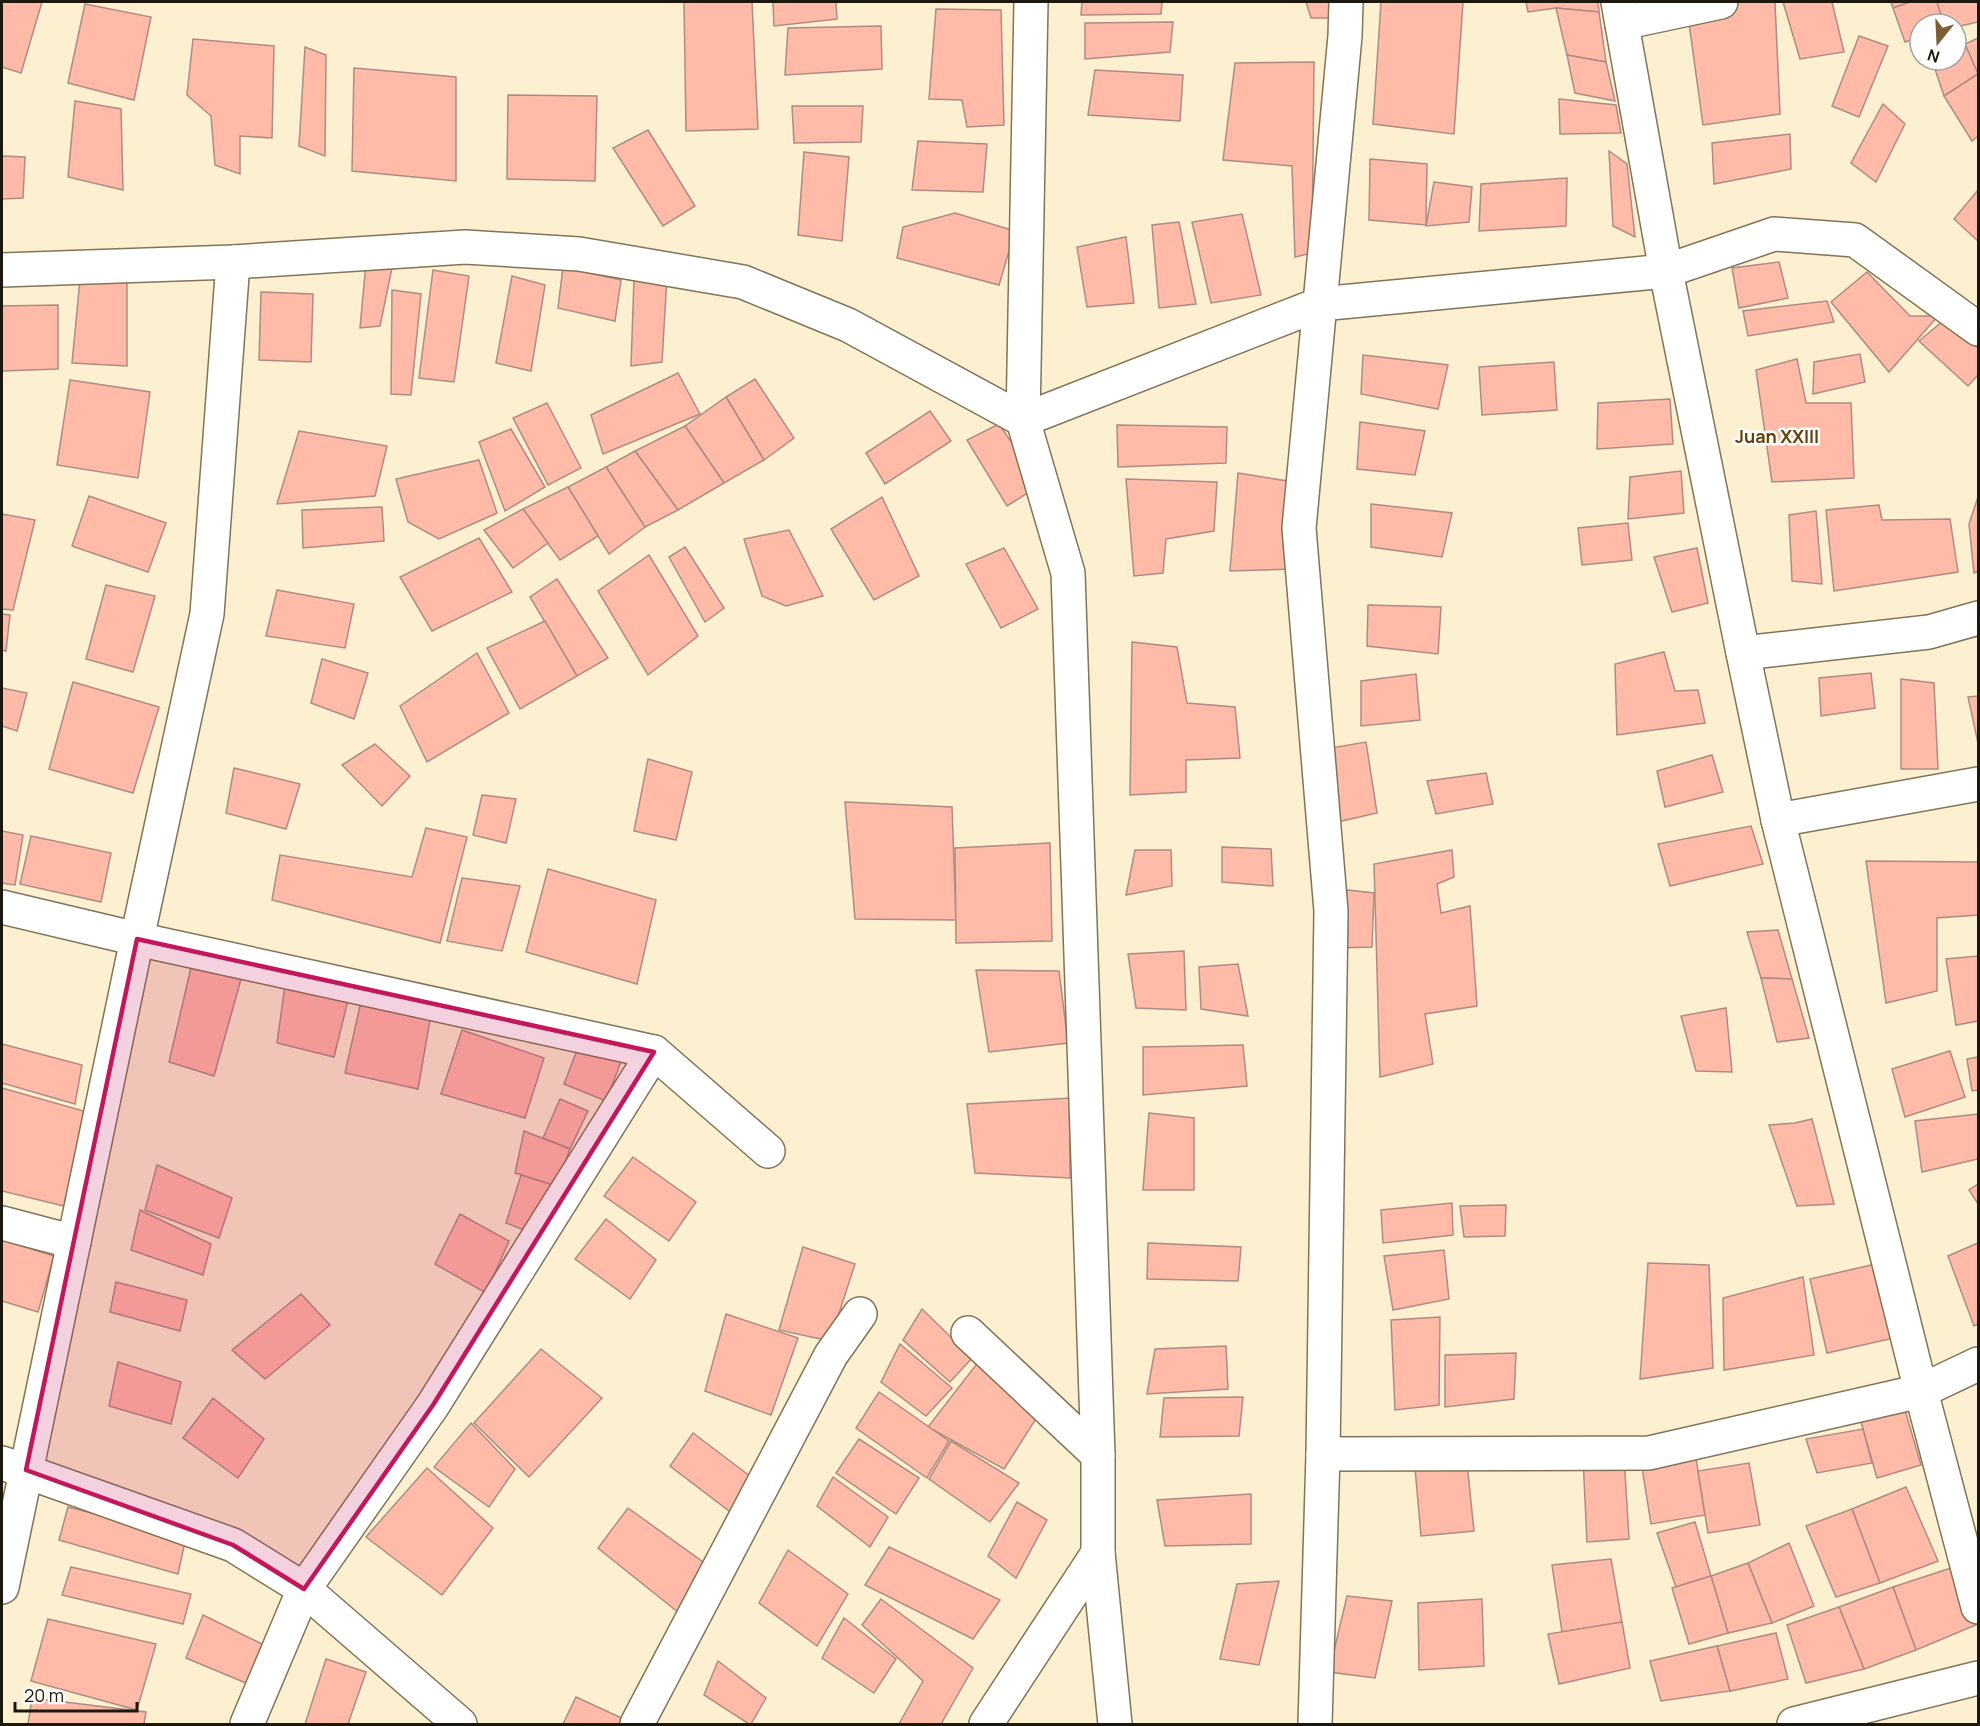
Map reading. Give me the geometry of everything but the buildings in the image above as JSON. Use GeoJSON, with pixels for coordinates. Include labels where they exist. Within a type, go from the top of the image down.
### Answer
{"type":"FeatureCollection","features":[{"type":"Feature","properties":{"kind":"street"},"geometry":{"type":"LineString","coordinates":[[1031,2],[1023,420],[1068,573],[1098,1455],[1098,1554],[1115,1725]]}},
{"type":"Feature","properties":{"kind":"street"},"geometry":{"type":"LineString","coordinates":[[1315,1725],[1323,1454],[1332,911],[1299,528],[1345,36],[1346,2]]}},
{"type":"Feature","properties":{"kind":"street"},"geometry":{"type":"LineString","coordinates":[[1720,2],[1620,12],[1666,271],[1778,820],[1921,1391],[1978,1607]]}},
{"type":"Feature","properties":{"kind":"street"},"geometry":{"type":"LineString","coordinates":[[2,270],[233,262],[465,248],[579,254],[743,282],[848,325],[1023,420],[1320,304],[1666,271],[1774,234],[1855,240],[1978,329]]}},
{"type":"Feature","properties":{"kind":"street"},"geometry":{"type":"LineString","coordinates":[[2,1587],[14,1466],[74,1242],[207,614],[233,262]]}},
{"type":"Feature","properties":{"kind":"street"},"geometry":{"type":"LineString","coordinates":[[1743,653],[1929,632],[1978,618]]}},
{"type":"Feature","properties":{"kind":"street"},"geometry":{"type":"LineString","coordinates":[[1778,820],[1978,784]]}},
{"type":"Feature","properties":{"kind":"street"},"geometry":{"type":"LineString","coordinates":[[2,907],[137,939],[654,1052],[768,1151]]}},
{"type":"Feature","properties":{"kind":"street"},"geometry":{"type":"LineString","coordinates":[[247,1725],[304,1589],[433,1406],[654,1052]]}},
{"type":"Feature","properties":{"kind":"street"},"geometry":{"type":"LineString","coordinates":[[2,1223],[74,1242]]}},
{"type":"Feature","properties":{"kind":"street"},"geometry":{"type":"LineString","coordinates":[[637,1725],[831,1355],[860,1314]]}},
{"type":"Feature","properties":{"kind":"street"},"geometry":{"type":"LineString","coordinates":[[968,1333],[1098,1455]]}},
{"type":"Feature","properties":{"kind":"street"},"geometry":{"type":"LineString","coordinates":[[1323,1454],[1650,1453],[1921,1391],[1978,1364]]}},
{"type":"Feature","properties":{"kind":"street"},"geometry":{"type":"LineString","coordinates":[[14,1466],[233,1545],[304,1589],[460,1725]]}},
{"type":"Feature","properties":{"kind":"street"},"geometry":{"type":"LineString","coordinates":[[986,1725],[1098,1554]]}},
{"type":"Feature","properties":{"kind":"street"},"geometry":{"type":"LineString","coordinates":[[1794,1725],[1978,1678]]}},
{"type":"Feature","properties":{"kind":"highlighted area"},"geometry":{"type":"Polygon","coordinates":[[[137,939],[654,1052],[433,1405],[304,1589],[233,1545],[26,1470],[137,939]]]}},
{"type":"Feature","properties":{"kind":"district","name":"Juan XXIII"},"geometry":{"type":"Point","coordinates":[1777,436]}}]}
